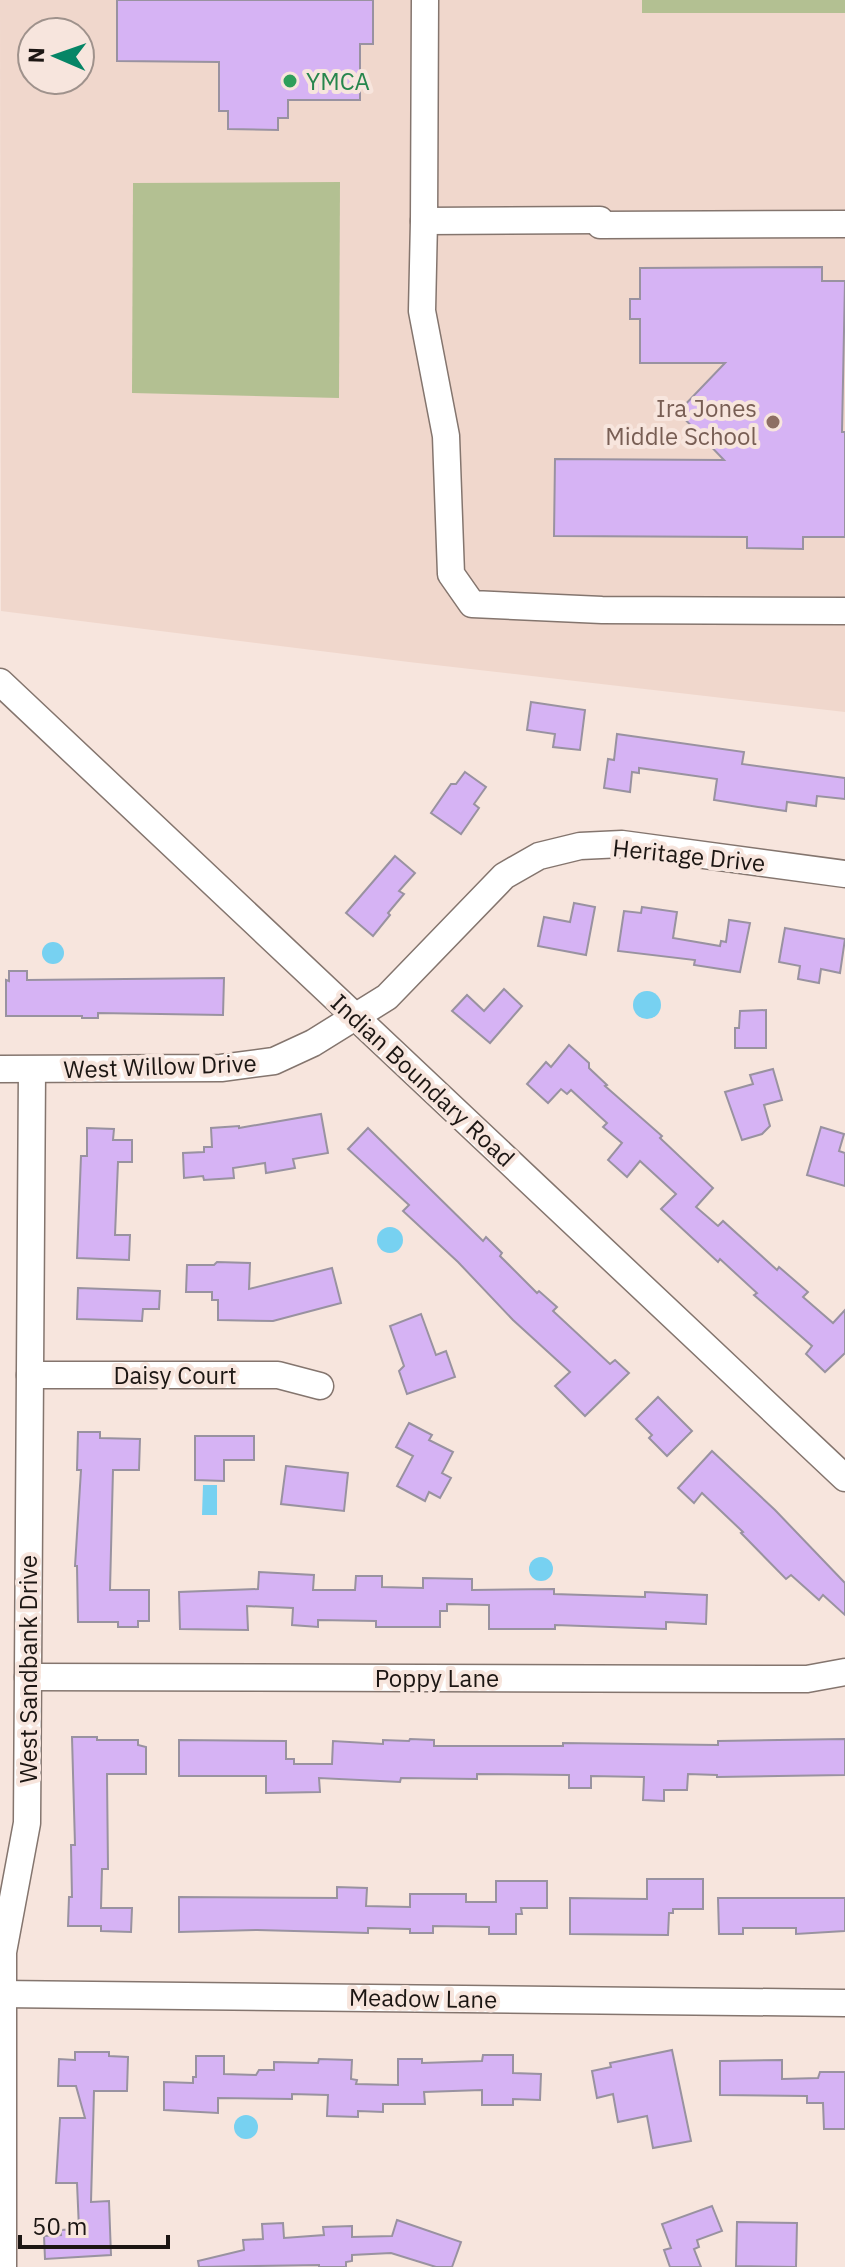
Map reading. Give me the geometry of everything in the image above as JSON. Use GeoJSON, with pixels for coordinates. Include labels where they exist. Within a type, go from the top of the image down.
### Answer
{"type":"FeatureCollection","features":[{"type":"Feature","properties":{"kind":"street"},"geometry":{"type":"LineString","coordinates":[[425,0],[422,311],[446,436],[451,574],[472,604],[602,610],[845,611]]}},
{"type":"Feature","properties":{"kind":"street"},"geometry":{"type":"LineString","coordinates":[[424,221],[845,224]]}},
{"type":"Feature","properties":{"kind":"street","name":"Indian Boundary Road"},"geometry":{"type":"LineString","coordinates":[[0,682],[845,1478]]}},
{"type":"Feature","properties":{"kind":"street","name":"Heritage Drive"},"geometry":{"type":"LineString","coordinates":[[357,1018],[389,995],[504,876],[539,856],[580,846],[622,844],[845,874]]}},
{"type":"Feature","properties":{"kind":"street","name":"West Willow Drive"},"geometry":{"type":"LineString","coordinates":[[0,1069],[221,1068],[274,1061],[357,1018]]}},
{"type":"Feature","properties":{"kind":"street","name":"West Sandbank Drive"},"geometry":{"type":"LineString","coordinates":[[3,2267],[3,1952],[27,1823],[32,1070]]}},
{"type":"Feature","properties":{"kind":"street","name":"Daisy Court"},"geometry":{"type":"LineString","coordinates":[[30,1375],[278,1375],[320,1386]]}},
{"type":"Feature","properties":{"kind":"street","name":"Poppy Lane"},"geometry":{"type":"LineString","coordinates":[[28,1677],[807,1679],[845,1672]]}},
{"type":"Feature","properties":{"kind":"street","name":"Meadow Lane"},"geometry":{"type":"LineString","coordinates":[[2,1994],[845,2003]]}},
{"type":"Feature","properties":{"kind":"shaded area"},"geometry":{"type":"Polygon","coordinates":[[[0,0],[845,0],[845,712],[1,611],[0,0]]]}},
{"type":"Feature","properties":{"kind":"green space"},"geometry":{"type":"Polygon","coordinates":[[[642,0],[845,0],[845,13],[642,13],[642,0]]]}},
{"type":"Feature","properties":{"kind":"green space"},"geometry":{"type":"Polygon","coordinates":[[[340,182],[339,398],[132,393],[133,183],[340,182]]]}},
{"type":"Feature","properties":{"kind":"water"},"geometry":{"type":"Polygon","coordinates":[[[49,942],[57,942],[64,953],[57,964],[49,964],[42,957],[42,949],[49,942]]]}},
{"type":"Feature","properties":{"kind":"water"},"geometry":{"type":"Polygon","coordinates":[[[647,991],[657,995],[661,1005],[657,1015],[647,1019],[637,1015],[633,1005],[637,995],[647,991]]]}},
{"type":"Feature","properties":{"kind":"water"},"geometry":{"type":"Polygon","coordinates":[[[390,1227],[399,1231],[403,1240],[399,1249],[390,1253],[381,1249],[377,1240],[381,1231],[390,1227]]]}},
{"type":"Feature","properties":{"kind":"water"},"geometry":{"type":"Polygon","coordinates":[[[203,1485],[217,1485],[217,1515],[202,1515],[203,1485]]]}},
{"type":"Feature","properties":{"kind":"water"},"geometry":{"type":"Polygon","coordinates":[[[541,1557],[549,1561],[553,1569],[549,1577],[541,1581],[533,1577],[529,1569],[533,1561],[541,1557]]]}},
{"type":"Feature","properties":{"kind":"water"},"geometry":{"type":"Polygon","coordinates":[[[246,2115],[254,2119],[258,2127],[254,2135],[246,2139],[238,2135],[234,2127],[238,2119],[246,2115]]]}},
{"type":"Feature","properties":{"kind":"building","name":"YMCA"},"geometry":{"type":"Polygon","coordinates":[[[117,0],[373,0],[373,44],[360,44],[360,100],[288,100],[288,118],[278,118],[278,130],[228,129],[228,111],[219,111],[219,62],[117,61],[117,0]]]}},
{"type":"Feature","properties":{"kind":"building"},"geometry":{"type":"Polygon","coordinates":[[[822,267],[822,281],[845,281],[842,432],[845,432],[845,537],[803,537],[803,549],[747,548],[747,537],[554,536],[555,459],[724,460],[678,412],[725,363],[640,363],[640,319],[630,319],[630,299],[640,299],[640,268],[822,267]]]}},
{"type":"Feature","properties":{"kind":"building"},"geometry":{"type":"Polygon","coordinates":[[[531,702],[585,710],[580,750],[553,747],[555,734],[527,730],[531,702]]]}},
{"type":"Feature","properties":{"kind":"building"},"geometry":{"type":"Polygon","coordinates":[[[617,734],[744,752],[742,764],[845,778],[845,799],[817,796],[816,806],[787,802],[786,811],[758,807],[714,800],[717,779],[639,768],[639,773],[632,772],[630,792],[604,788],[608,759],[614,760],[617,734]]]}},
{"type":"Feature","properties":{"kind":"building"},"geometry":{"type":"Polygon","coordinates":[[[465,772],[486,787],[474,804],[479,808],[461,834],[431,813],[451,784],[456,784],[465,772]]]}},
{"type":"Feature","properties":{"kind":"building"},"geometry":{"type":"Polygon","coordinates":[[[395,856],[415,873],[399,891],[404,894],[373,936],[346,913],[395,856]]]}},
{"type":"Feature","properties":{"kind":"building"},"geometry":{"type":"Polygon","coordinates":[[[574,903],[595,907],[586,955],[538,946],[544,917],[570,922],[574,903]]]}},
{"type":"Feature","properties":{"kind":"building"},"geometry":{"type":"Polygon","coordinates":[[[642,907],[677,912],[673,938],[720,946],[721,941],[726,942],[729,920],[750,923],[740,972],[694,965],[695,960],[618,951],[624,911],[641,913],[642,907]]]}},
{"type":"Feature","properties":{"kind":"building"},"geometry":{"type":"Polygon","coordinates":[[[785,928],[845,939],[840,973],[821,969],[819,983],[798,979],[800,966],[779,962],[785,928]]]}},
{"type":"Feature","properties":{"kind":"building"},"geometry":{"type":"Polygon","coordinates":[[[9,971],[27,971],[27,980],[224,978],[223,1015],[98,1013],[98,1018],[6,1016],[9,971]]]}},
{"type":"Feature","properties":{"kind":"building"},"geometry":{"type":"Polygon","coordinates":[[[504,989],[522,1006],[490,1043],[452,1011],[467,995],[484,1011],[504,989]]]}},
{"type":"Feature","properties":{"kind":"building"},"geometry":{"type":"Polygon","coordinates":[[[766,1010],[766,1048],[735,1048],[735,1028],[739,1028],[740,1011],[766,1010]]]}},
{"type":"Feature","properties":{"kind":"building"},"geometry":{"type":"Polygon","coordinates":[[[569,1045],[589,1063],[589,1068],[605,1086],[662,1136],[660,1138],[713,1188],[696,1207],[718,1226],[723,1221],[777,1270],[779,1267],[808,1292],[803,1297],[833,1323],[845,1310],[845,1353],[825,1372],[806,1354],[812,1346],[754,1295],[757,1293],[720,1259],[718,1262],[661,1209],[676,1194],[640,1161],[627,1177],[608,1160],[622,1143],[603,1127],[607,1123],[571,1090],[567,1094],[561,1089],[548,1103],[527,1084],[546,1062],[551,1067],[569,1045]]]}},
{"type":"Feature","properties":{"kind":"building"},"geometry":{"type":"Polygon","coordinates":[[[773,1069],[782,1100],[764,1105],[770,1126],[762,1134],[742,1140],[725,1092],[753,1084],[750,1075],[773,1069]]]}},
{"type":"Feature","properties":{"kind":"building"},"geometry":{"type":"Polygon","coordinates":[[[321,1114],[328,1153],[293,1159],[295,1168],[266,1173],[265,1163],[233,1168],[234,1178],[184,1178],[183,1153],[204,1152],[204,1147],[212,1147],[211,1128],[239,1128],[321,1114]]]}},
{"type":"Feature","properties":{"kind":"building"},"geometry":{"type":"Polygon","coordinates":[[[821,1127],[844,1134],[839,1151],[845,1153],[845,1186],[807,1175],[821,1127]]]}},
{"type":"Feature","properties":{"kind":"building"},"geometry":{"type":"Polygon","coordinates":[[[87,1128],[114,1129],[113,1140],[132,1140],[132,1162],[118,1162],[115,1235],[130,1235],[129,1260],[77,1258],[81,1156],[87,1156],[87,1128]]]}},
{"type":"Feature","properties":{"kind":"building"},"geometry":{"type":"Polygon","coordinates":[[[368,1128],[483,1241],[486,1237],[502,1253],[500,1256],[537,1293],[539,1291],[557,1307],[553,1311],[610,1364],[615,1360],[629,1373],[585,1416],[555,1386],[570,1372],[403,1211],[409,1205],[348,1149],[368,1128]]]}},
{"type":"Feature","properties":{"kind":"building"},"geometry":{"type":"Polygon","coordinates":[[[217,1262],[250,1263],[249,1289],[332,1268],[341,1303],[273,1321],[218,1320],[218,1300],[212,1300],[212,1292],[186,1292],[187,1265],[214,1265],[217,1262]]]}},
{"type":"Feature","properties":{"kind":"building"},"geometry":{"type":"Polygon","coordinates":[[[78,1288],[160,1291],[159,1309],[143,1309],[142,1321],[77,1319],[78,1288]]]}},
{"type":"Feature","properties":{"kind":"building"},"geometry":{"type":"Polygon","coordinates":[[[421,1314],[436,1355],[446,1351],[455,1377],[407,1394],[399,1371],[404,1366],[390,1326],[421,1314]]]}},
{"type":"Feature","properties":{"kind":"building"},"geometry":{"type":"Polygon","coordinates":[[[658,1397],[692,1431],[667,1456],[636,1419],[658,1397]]]}},
{"type":"Feature","properties":{"kind":"building"},"geometry":{"type":"Polygon","coordinates":[[[409,1423],[432,1435],[429,1440],[453,1452],[442,1473],[451,1478],[440,1498],[429,1492],[425,1501],[397,1486],[413,1456],[396,1447],[409,1423]]]}},
{"type":"Feature","properties":{"kind":"building"},"geometry":{"type":"Polygon","coordinates":[[[78,1432],[100,1432],[100,1438],[140,1439],[139,1470],[113,1470],[110,1590],[149,1590],[149,1621],[138,1621],[138,1627],[118,1627],[118,1622],[78,1622],[75,1566],[81,1470],[77,1470],[78,1432]]]}},
{"type":"Feature","properties":{"kind":"building"},"geometry":{"type":"Polygon","coordinates":[[[195,1436],[254,1436],[254,1460],[224,1460],[224,1481],[195,1480],[195,1436]]]}},
{"type":"Feature","properties":{"kind":"building"},"geometry":{"type":"Polygon","coordinates":[[[712,1451],[775,1510],[845,1583],[845,1615],[823,1595],[819,1600],[791,1575],[786,1579],[702,1493],[694,1503],[678,1488],[712,1451]]]}},
{"type":"Feature","properties":{"kind":"building"},"geometry":{"type":"Polygon","coordinates":[[[286,1466],[348,1473],[344,1511],[281,1504],[286,1466]]]}},
{"type":"Feature","properties":{"kind":"building"},"geometry":{"type":"Polygon","coordinates":[[[259,1572],[314,1575],[313,1590],[355,1590],[356,1576],[382,1576],[382,1587],[423,1588],[423,1578],[472,1579],[472,1590],[554,1589],[554,1594],[645,1597],[645,1592],[707,1595],[706,1624],[666,1622],[666,1629],[555,1625],[555,1629],[489,1629],[489,1605],[447,1604],[447,1611],[440,1611],[440,1627],[376,1627],[376,1621],[318,1620],[318,1627],[292,1625],[293,1608],[247,1606],[248,1630],[180,1629],[179,1592],[258,1589],[259,1572]]]}},
{"type":"Feature","properties":{"kind":"building"},"geometry":{"type":"Polygon","coordinates":[[[72,1737],[138,1740],[138,1745],[146,1747],[146,1774],[107,1774],[108,1869],[102,1869],[101,1908],[132,1908],[131,1932],[101,1931],[101,1926],[68,1926],[69,1897],[72,1897],[71,1845],[75,1845],[72,1737]]]}},
{"type":"Feature","properties":{"kind":"building"},"geometry":{"type":"Polygon","coordinates":[[[845,1739],[845,1775],[717,1777],[688,1774],[687,1790],[664,1790],[664,1801],[643,1800],[644,1777],[591,1776],[591,1788],[569,1788],[569,1775],[477,1774],[477,1779],[401,1778],[400,1782],[319,1778],[320,1792],[266,1793],[266,1776],[179,1776],[179,1740],[286,1741],[286,1759],[294,1759],[294,1764],[332,1764],[333,1741],[383,1744],[383,1740],[434,1740],[434,1746],[563,1746],[563,1743],[718,1745],[718,1741],[845,1739]]]}},
{"type":"Feature","properties":{"kind":"building"},"geometry":{"type":"Polygon","coordinates":[[[647,1879],[703,1879],[703,1909],[673,1909],[673,1913],[669,1913],[668,1935],[570,1934],[570,1898],[647,1899],[647,1879]]]}},
{"type":"Feature","properties":{"kind":"building"},"geometry":{"type":"Polygon","coordinates":[[[496,1881],[547,1881],[547,1908],[521,1908],[522,1914],[516,1914],[516,1934],[489,1934],[489,1927],[433,1926],[433,1933],[368,1928],[368,1933],[257,1930],[179,1932],[179,1897],[337,1898],[337,1887],[367,1888],[366,1906],[410,1907],[410,1894],[466,1894],[466,1902],[496,1902],[496,1881]]]}},
{"type":"Feature","properties":{"kind":"building"},"geometry":{"type":"Polygon","coordinates":[[[718,1898],[845,1898],[845,1931],[796,1934],[796,1928],[743,1928],[743,1934],[719,1934],[718,1898]]]}},
{"type":"Feature","properties":{"kind":"building"},"geometry":{"type":"Polygon","coordinates":[[[672,2050],[691,2141],[653,2148],[647,2116],[618,2122],[613,2094],[597,2098],[592,2071],[611,2067],[610,2063],[672,2050]]]}},
{"type":"Feature","properties":{"kind":"building"},"geometry":{"type":"Polygon","coordinates":[[[75,2052],[109,2052],[109,2056],[128,2057],[127,2091],[94,2091],[91,2202],[109,2201],[111,2255],[45,2259],[44,2236],[61,2235],[60,2230],[79,2229],[77,2183],[56,2183],[60,2118],[85,2118],[76,2086],[58,2086],[59,2059],[75,2060],[75,2052]]]}},
{"type":"Feature","properties":{"kind":"building"},"geometry":{"type":"Polygon","coordinates":[[[483,2055],[513,2055],[513,2073],[541,2074],[540,2100],[513,2099],[513,2105],[482,2105],[482,2090],[424,2092],[425,2104],[383,2104],[383,2112],[358,2111],[358,2117],[327,2116],[328,2095],[292,2094],[292,2099],[218,2098],[218,2113],[164,2110],[164,2082],[193,2083],[196,2056],[224,2056],[224,2074],[256,2075],[259,2070],[274,2070],[274,2062],[352,2060],[351,2079],[357,2080],[356,2084],[398,2085],[398,2059],[422,2059],[422,2063],[482,2061],[483,2055]]]}},
{"type":"Feature","properties":{"kind":"building"},"geometry":{"type":"Polygon","coordinates":[[[782,2060],[782,2079],[818,2078],[820,2072],[845,2072],[845,2129],[824,2129],[823,2103],[807,2103],[807,2096],[720,2095],[720,2061],[782,2060]]]}},
{"type":"Feature","properties":{"kind":"building"},"geometry":{"type":"Polygon","coordinates":[[[712,2206],[722,2231],[697,2240],[699,2247],[694,2249],[701,2267],[670,2267],[664,2250],[671,2248],[662,2224],[712,2206]]]}},
{"type":"Feature","properties":{"kind":"building"},"geometry":{"type":"Polygon","coordinates":[[[397,2220],[461,2242],[452,2267],[436,2267],[391,2253],[352,2255],[352,2261],[346,2262],[346,2267],[199,2267],[198,2261],[244,2250],[243,2240],[263,2239],[262,2224],[283,2223],[284,2238],[324,2235],[323,2227],[352,2226],[352,2237],[392,2236],[397,2220]]]}},
{"type":"Feature","properties":{"kind":"building"},"geometry":{"type":"Polygon","coordinates":[[[737,2222],[797,2223],[796,2267],[736,2266],[737,2222]]]}},
{"type":"Feature","properties":{"kind":"place","name":"YMCA"},"geometry":{"type":"Point","coordinates":[290,81]}},
{"type":"Feature","properties":{"kind":"place","name":"Ira Jones Middle School"},"geometry":{"type":"Point","coordinates":[773,422]}}]}
